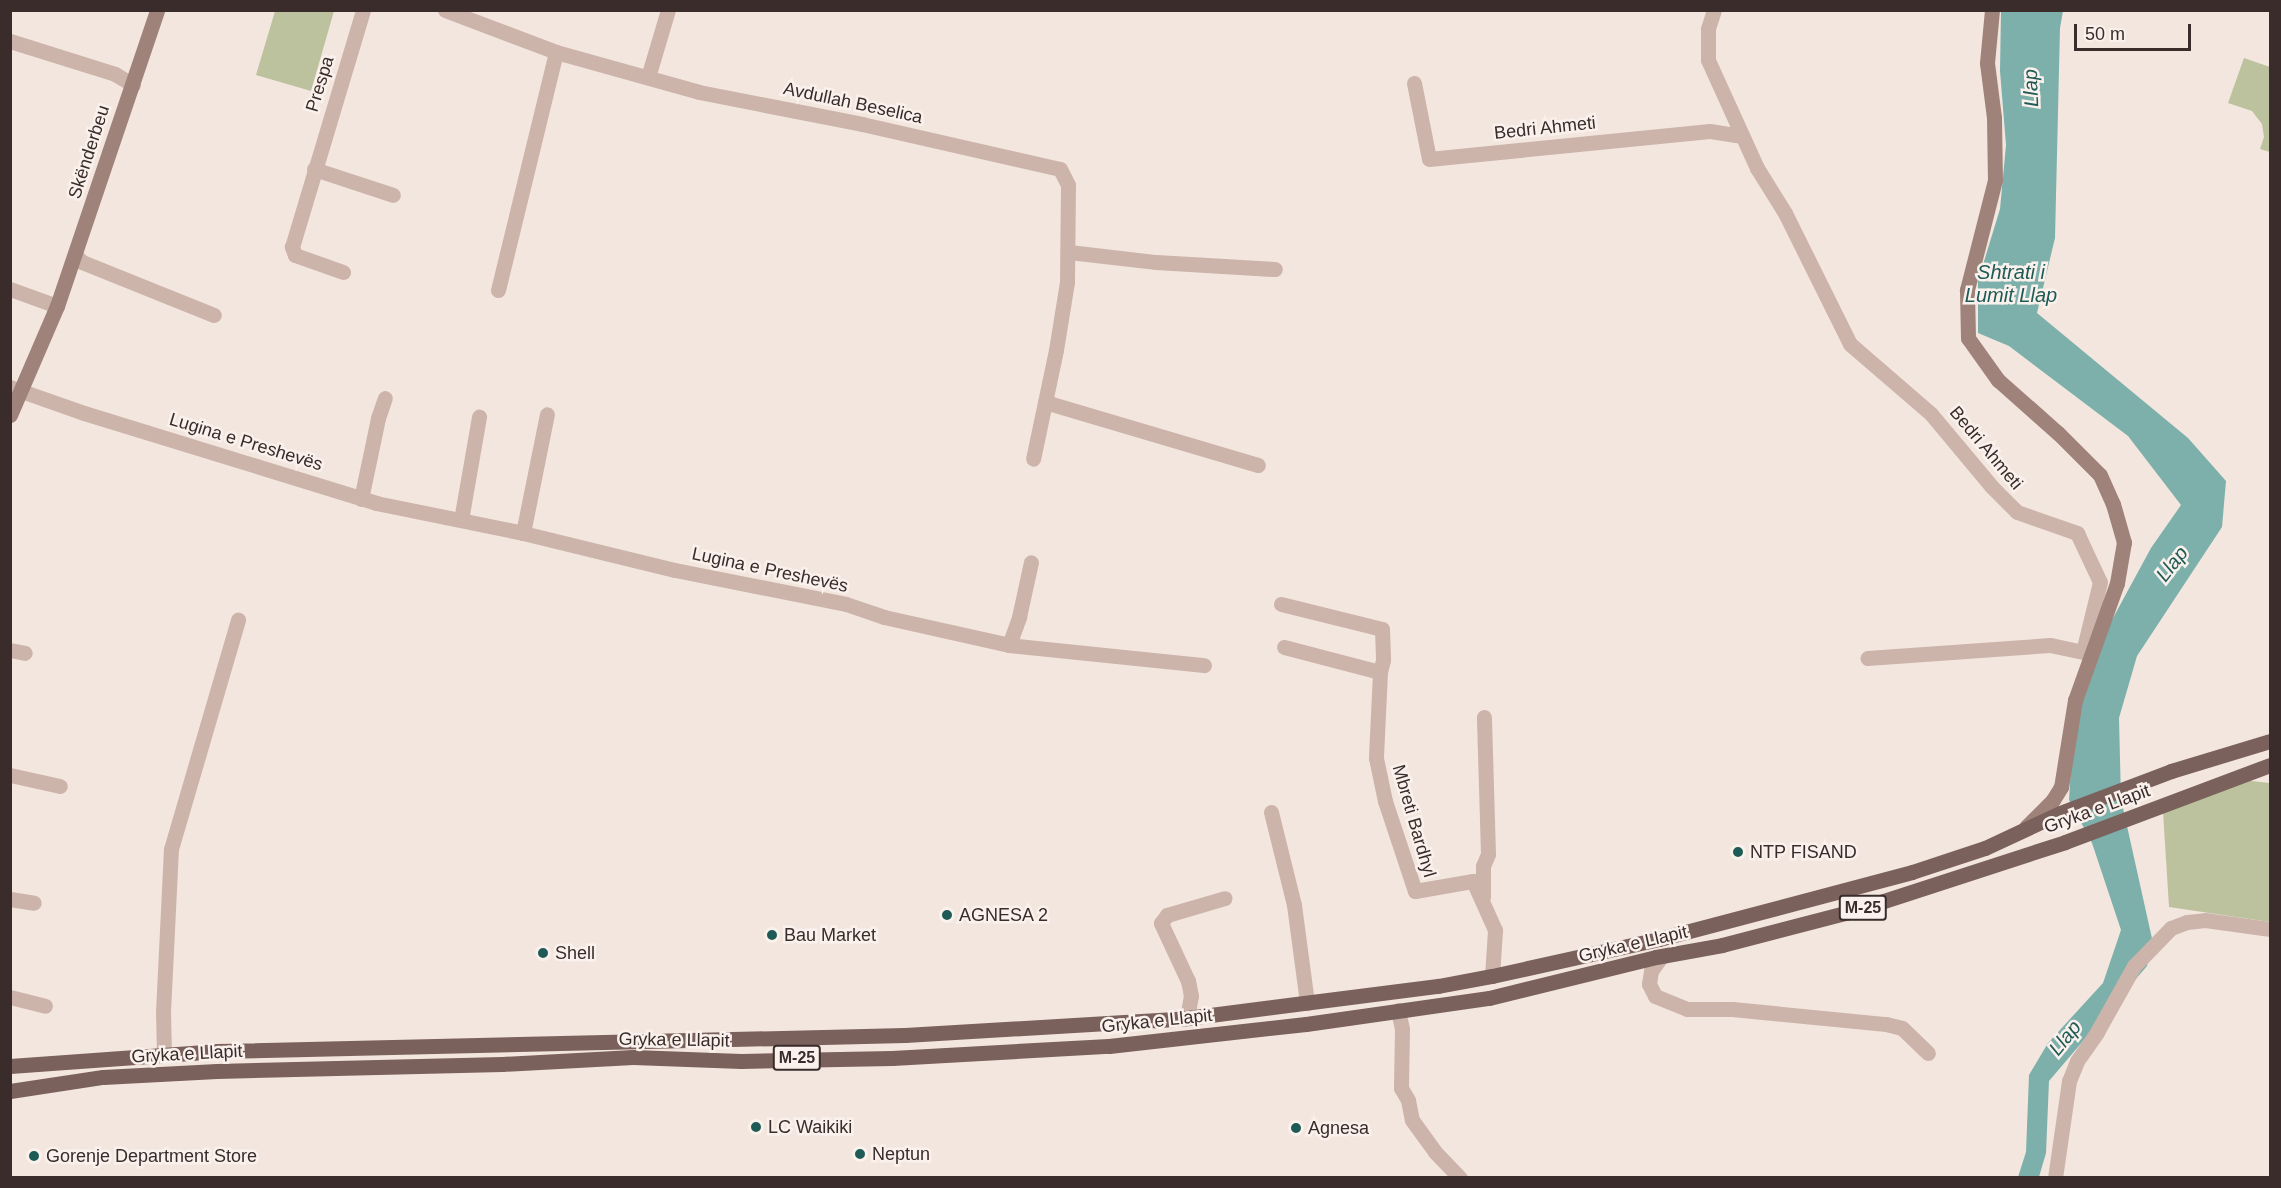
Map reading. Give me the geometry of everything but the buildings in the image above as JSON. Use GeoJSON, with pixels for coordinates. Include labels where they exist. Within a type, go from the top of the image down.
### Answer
{"type":"FeatureCollection","features":[{"type":"Feature","properties":{"kind":"main road","name":"Skënderbeu"},"geometry":{"type":"LineString","coordinates":[[10,415],[16,389],[57,306],[157,10]]}},
{"type":"Feature","properties":{"kind":"main road"},"geometry":{"type":"LineString","coordinates":[[1992,10],[1987,63],[1994,118],[1995,180],[1967,290],[1968,338],[1998,380],[2058,433],[2100,476],[2114,504],[2124,542],[2117,583],[2075,700],[2061,787],[2053,800],[2022,832]]}},
{"type":"Feature","properties":{"kind":"main road","name":"Gryka e Llapit"},"geometry":{"type":"LineString","coordinates":[[10,1066],[164,1055],[501,1043],[608,1044],[905,1035],[1187,1018],[1307,1003],[1492,976],[1575,959],[1912,872],[1985,848],[2048,818],[2171,771],[2271,741]]}},
{"type":"Feature","properties":{"kind":"main road","name":"Gryka e Llapit"},"geometry":{"type":"LineString","coordinates":[[10,1091],[103,1077],[217,1071],[502,1064],[633,1057],[741,1061],[892,1058],[1109,1046],[1295,1025],[1489,998],[1659,957],[1722,945],[1856,910],[2065,842],[2271,765]]}},
{"type":"Feature","properties":{"kind":"street","name":"Prespa"},"geometry":{"type":"LineString","coordinates":[[343,272],[295,255],[292,247],[363,10]]}},
{"type":"Feature","properties":{"kind":"street","name":"Avdullah Beselica"},"geometry":{"type":"LineString","coordinates":[[445,10],[556,52],[699,92],[862,124],[1060,169],[1068,185],[1067,282],[1033,459]]}},
{"type":"Feature","properties":{"kind":"street"},"geometry":{"type":"LineString","coordinates":[[648,77],[668,10]]}},
{"type":"Feature","properties":{"kind":"street","name":"Bedri Ahmeti"},"geometry":{"type":"LineString","coordinates":[[1714,10],[1708,29],[1708,60],[1741,136],[1785,213],[1850,344],[1931,414],[1992,487],[2017,512],[2077,533],[2100,582],[2083,652],[2050,645],[1867,658]]}},
{"type":"Feature","properties":{"kind":"street"},"geometry":{"type":"LineString","coordinates":[[10,41],[115,74],[133,85]]}},
{"type":"Feature","properties":{"kind":"street"},"geometry":{"type":"LineString","coordinates":[[498,290],[556,52]]}},
{"type":"Feature","properties":{"kind":"street","name":"Bedri Ahmeti"},"geometry":{"type":"LineString","coordinates":[[1414,83],[1429,159],[1710,131],[1741,136]]}},
{"type":"Feature","properties":{"kind":"street"},"geometry":{"type":"LineString","coordinates":[[314,169],[393,195]]}},
{"type":"Feature","properties":{"kind":"street"},"geometry":{"type":"LineString","coordinates":[[1069,252],[1155,261],[1275,269]]}},
{"type":"Feature","properties":{"kind":"street"},"geometry":{"type":"LineString","coordinates":[[75,255],[82,262],[214,315]]}},
{"type":"Feature","properties":{"kind":"street"},"geometry":{"type":"LineString","coordinates":[[10,289],[57,306]]}},
{"type":"Feature","properties":{"kind":"street","name":"Lugina e Preshevës"},"geometry":{"type":"LineString","coordinates":[[16,389],[84,413],[361,499],[523,533],[675,570],[846,604],[884,617],[1009,645],[1204,665]]}},
{"type":"Feature","properties":{"kind":"street"},"geometry":{"type":"LineString","coordinates":[[361,499],[378,418],[385,398]]}},
{"type":"Feature","properties":{"kind":"street"},"geometry":{"type":"LineString","coordinates":[[1045,402],[1258,465]]}},
{"type":"Feature","properties":{"kind":"street"},"geometry":{"type":"LineString","coordinates":[[523,533],[547,414]]}},
{"type":"Feature","properties":{"kind":"street"},"geometry":{"type":"LineString","coordinates":[[461,520],[479,417]]}},
{"type":"Feature","properties":{"kind":"street"},"geometry":{"type":"LineString","coordinates":[[1009,645],[1019,616],[1031,562]]}},
{"type":"Feature","properties":{"kind":"street","name":"Mbreti Bardhyl"},"geometry":{"type":"LineString","coordinates":[[1281,604],[1382,629],[1383,660],[1380,672],[1376,758],[1384,801],[1415,891],[1473,881],[1495,930],[1492,976]]}},
{"type":"Feature","properties":{"kind":"street","name":"Gryka e Llapit"},"geometry":{"type":"LineString","coordinates":[[164,1055],[163,1000],[171,849],[238,620]]}},
{"type":"Feature","properties":{"kind":"street"},"geometry":{"type":"LineString","coordinates":[[1284,647],[1380,672]]}},
{"type":"Feature","properties":{"kind":"street","name":"Mbreti Bardhyl"},"geometry":{"type":"LineString","coordinates":[[1484,717],[1488,854],[1484,866],[1482,888],[1485,909]]}},
{"type":"Feature","properties":{"kind":"street"},"geometry":{"type":"LineString","coordinates":[[10,775],[60,786]]}},
{"type":"Feature","properties":{"kind":"street"},"geometry":{"type":"LineString","coordinates":[[1270,812],[1294,905],[1307,1003]]}},
{"type":"Feature","properties":{"kind":"street","name":"Gryka e Llapit"},"geometry":{"type":"LineString","coordinates":[[1187,1018],[1191,996],[1188,981],[1161,923],[1167,915],[1225,898]]}},
{"type":"Feature","properties":{"kind":"street"},"geometry":{"type":"LineString","coordinates":[[10,899],[34,903]]}},
{"type":"Feature","properties":{"kind":"street"},"geometry":{"type":"LineString","coordinates":[[2055,1178],[2062,1121],[2073,1071],[2134,966],[2171,928],[2187,922],[2205,920],[2271,929]]}},
{"type":"Feature","properties":{"kind":"street"},"geometry":{"type":"LineString","coordinates":[[1659,957],[1651,971],[1649,984],[1655,996],[1687,1009],[1732,1009],[1886,1024],[1902,1028],[1928,1053]]}},
{"type":"Feature","properties":{"kind":"street"},"geometry":{"type":"LineString","coordinates":[[10,997],[45,1006]]}},
{"type":"Feature","properties":{"kind":"street"},"geometry":{"type":"LineString","coordinates":[[1398,1010],[1402,1029],[1401,1088],[1408,1100],[1412,1120],[1435,1152],[1460,1178]]}},
{"type":"Feature","properties":{"kind":"green space"},"geometry":{"type":"Polygon","coordinates":[[[275,11],[334,11],[311,91],[256,75],[275,11]]]}},
{"type":"Feature","properties":{"kind":"green space"},"geometry":{"type":"Polygon","coordinates":[[[2244,58],[2270,67],[2270,152],[2260,149],[2264,137],[2262,124],[2252,111],[2228,103],[2244,58]]]}},
{"type":"Feature","properties":{"kind":"green space"},"geometry":{"type":"Polygon","coordinates":[[[2242,780],[2270,783],[2270,922],[2169,907],[2163,812],[2242,780]]]}},
{"type":"Feature","properties":{"kind":"water","name":"Shtrati i Lumit Llap"},"geometry":{"type":"Polygon","coordinates":[[[2001,11],[2063,11],[2060,28],[2055,238],[2037,313],[2188,438],[2226,481],[2222,527],[2137,656],[2119,718],[2121,799],[2153,943],[2147,966],[2049,1081],[2046,1153],[2039,1177],[2018,1177],[2026,1152],[2029,1075],[2048,1043],[2103,983],[2121,930],[2092,843],[2069,800],[2074,716],[2094,653],[2151,548],[2181,505],[2128,436],[2009,346],[1978,333],[1978,281],[2000,209],[2006,145],[2000,71],[2001,11]]]}},
{"type":"Feature","properties":{"kind":"place","name":"NTP FISAND"},"geometry":{"type":"Point","coordinates":[1738,852]}},
{"type":"Feature","properties":{"kind":"place","name":"AGNESA 2"},"geometry":{"type":"Point","coordinates":[947,915]}},
{"type":"Feature","properties":{"kind":"place","name":"Bau Market"},"geometry":{"type":"Point","coordinates":[772,935]}},
{"type":"Feature","properties":{"kind":"place","name":"Shell"},"geometry":{"type":"Point","coordinates":[543,953]}},
{"type":"Feature","properties":{"kind":"place","name":"LC Waikiki"},"geometry":{"type":"Point","coordinates":[756,1127]}},
{"type":"Feature","properties":{"kind":"place","name":"Agnesa"},"geometry":{"type":"Point","coordinates":[1296,1128]}},
{"type":"Feature","properties":{"kind":"place","name":"Neptun"},"geometry":{"type":"Point","coordinates":[860,1154]}},
{"type":"Feature","properties":{"kind":"place","name":"Gorenje Department Store"},"geometry":{"type":"Point","coordinates":[34,1156]}},
{"type":"Feature","properties":{"kind":"water label","name":"Llap"},"geometry":{"type":"Point","coordinates":[2031,88]}},
{"type":"Feature","properties":{"kind":"water label","name":"Llap"},"geometry":{"type":"Point","coordinates":[2172,564]}},
{"type":"Feature","properties":{"kind":"water label","name":"Llap"},"geometry":{"type":"Point","coordinates":[2065,1038]}}]}
